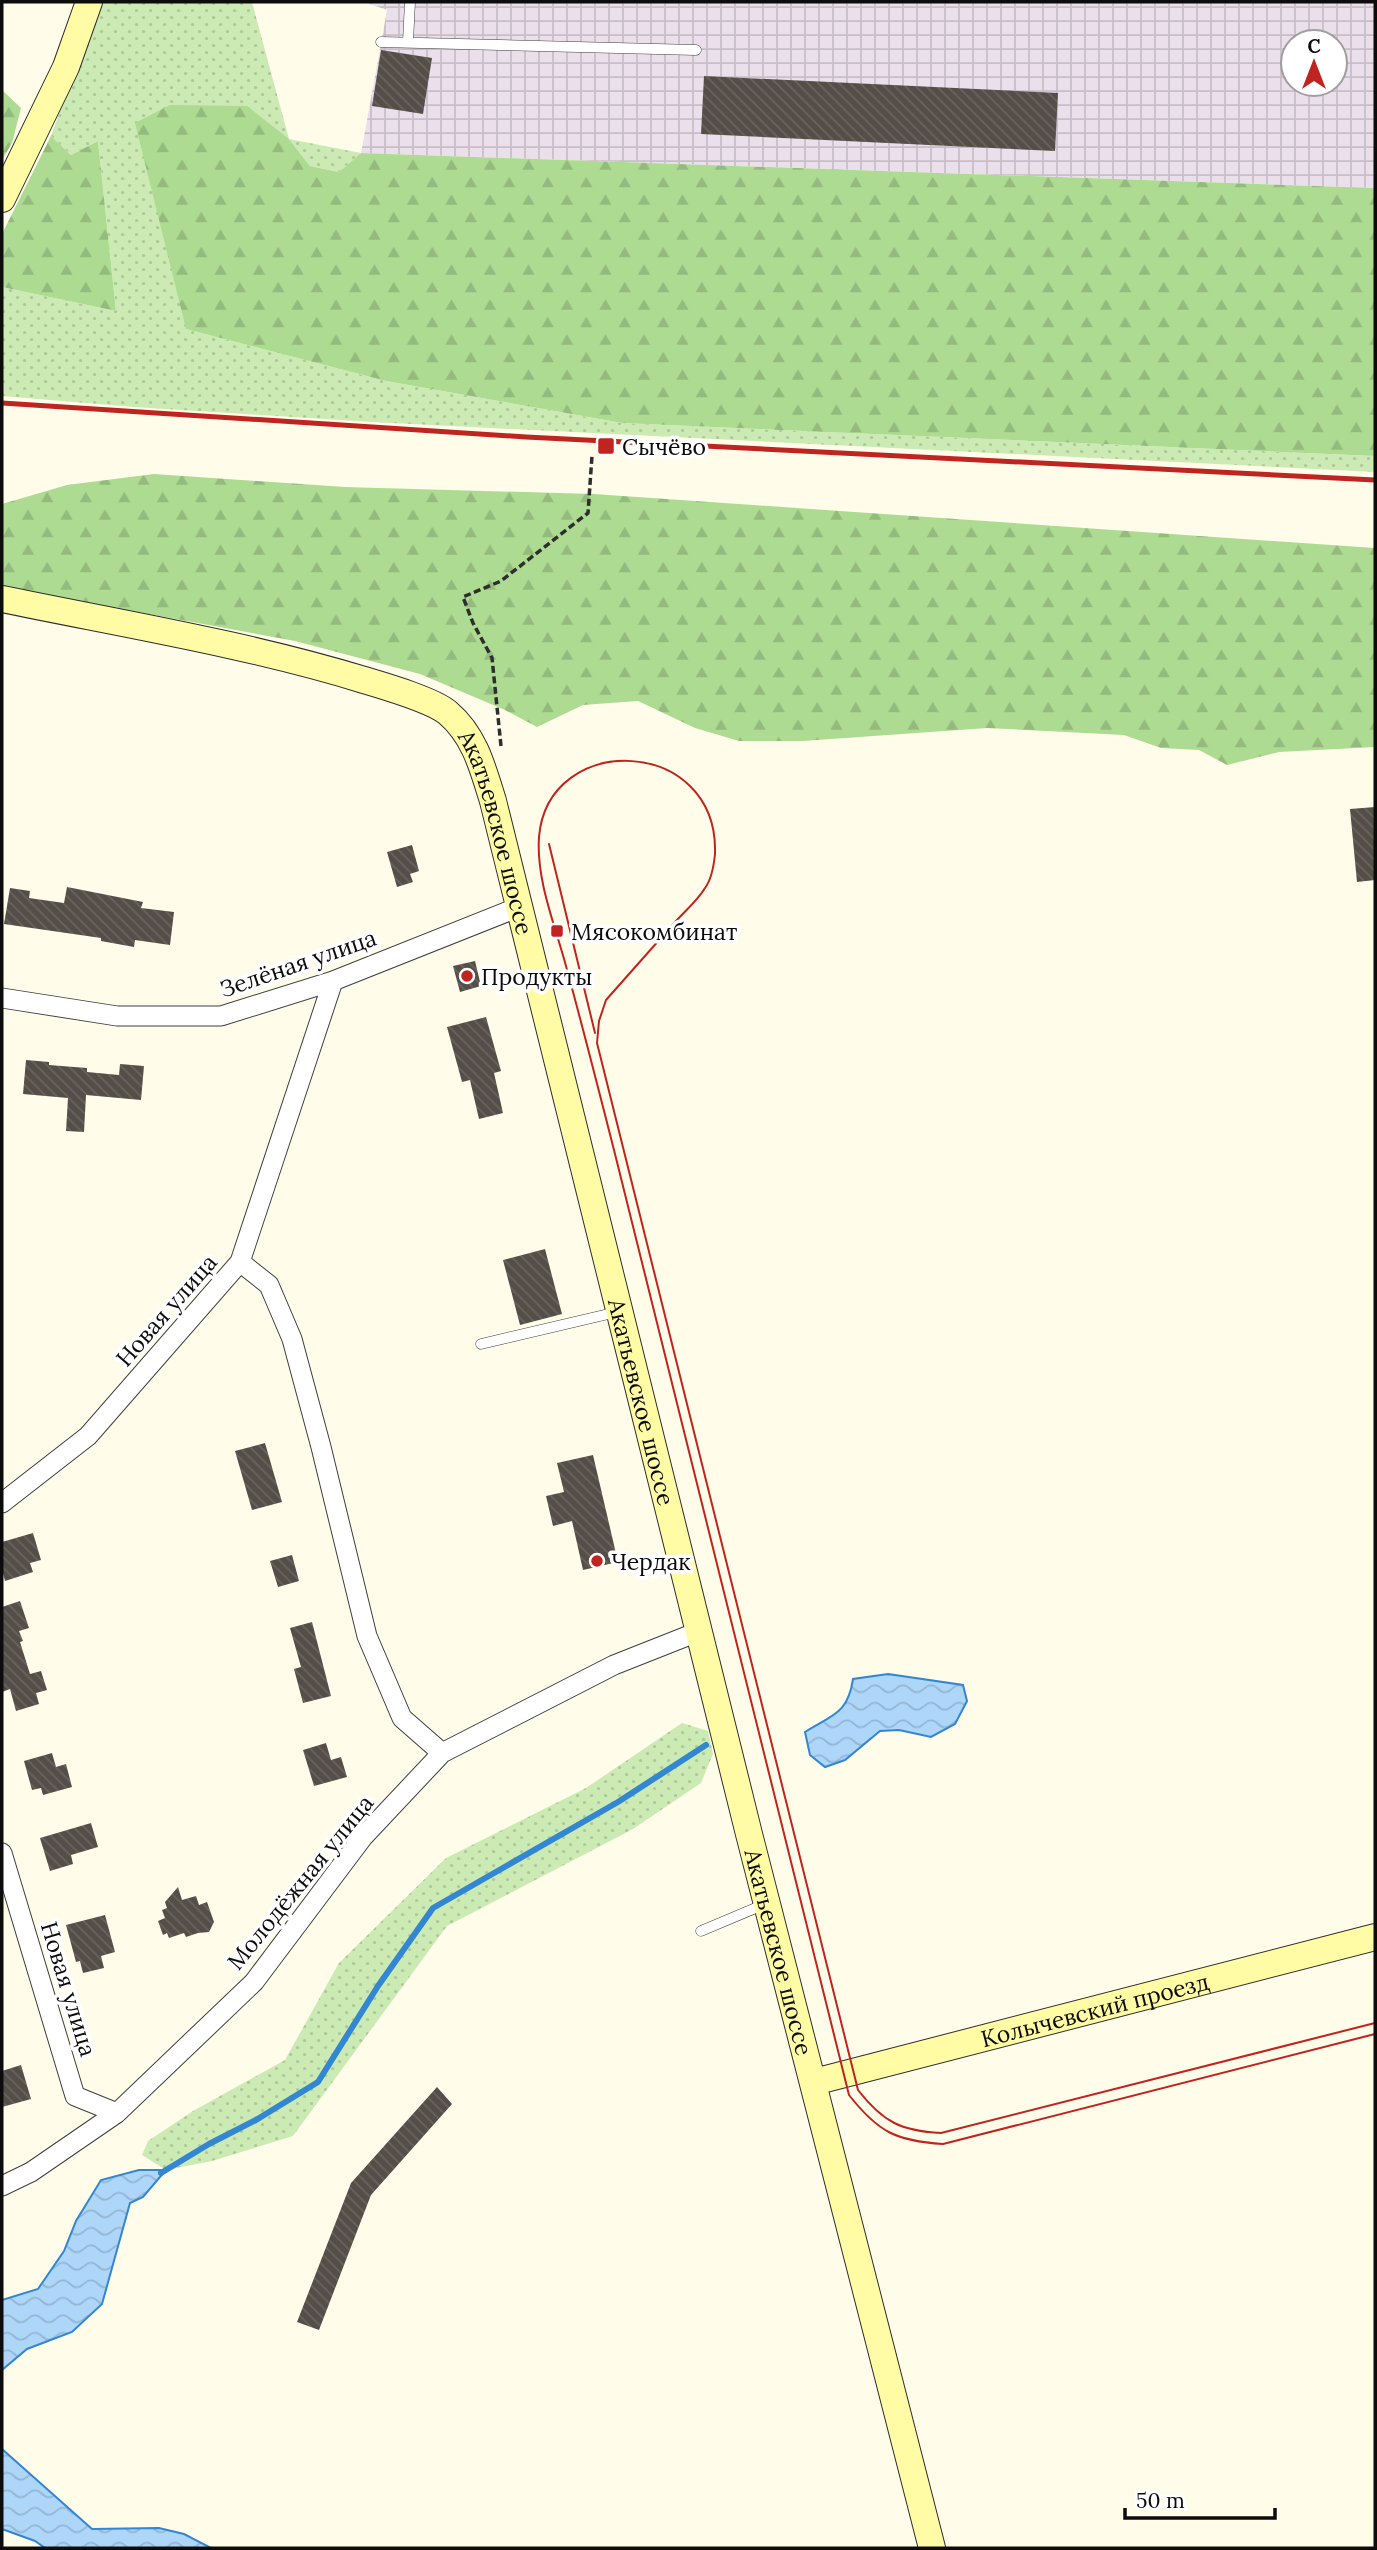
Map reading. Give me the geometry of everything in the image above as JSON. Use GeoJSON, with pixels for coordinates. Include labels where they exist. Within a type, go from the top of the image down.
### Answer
{"type":"FeatureCollection","features":[{"type":"Feature","properties":{"kind":"main road"},"geometry":{"type":"LineString","coordinates":[[2,199],[66,67],[89,2]]}},
{"type":"Feature","properties":{"kind":"main road","name":"Акатьевское шоссе"},"geometry":{"type":"LineString","coordinates":[[2,599],[262,652],[393,688],[446,711],[464,729],[478,755],[493,801],[767,1903],[932,2548]]}},
{"type":"Feature","properties":{"kind":"main road","name":"Колычевский проезд"},"geometry":{"type":"LineString","coordinates":[[814,2082],[1375,1937]]}},
{"type":"Feature","properties":{"kind":"street","name":"Зелёная улица"},"geometry":{"type":"LineString","coordinates":[[2,998],[117,1016],[221,1016],[333,981],[519,907]]}},
{"type":"Feature","properties":{"kind":"street","name":"Новая улица"},"geometry":{"type":"LineString","coordinates":[[2,1503],[88,1436],[240,1262],[333,981]]}},
{"type":"Feature","properties":{"kind":"street"},"geometry":{"type":"LineString","coordinates":[[240,1262],[269,1285],[292,1339],[367,1636],[402,1718],[442,1753]]}},
{"type":"Feature","properties":{"kind":"street","name":"Молодёжная улица"},"geometry":{"type":"LineString","coordinates":[[2,2186],[31,2172],[117,2113],[254,1982],[363,1836],[442,1753],[614,1665],[700,1632]]}},
{"type":"Feature","properties":{"kind":"street","name":"Новая улица"},"geometry":{"type":"LineString","coordinates":[[2,1853],[75,2096],[117,2113]]}},
{"type":"Feature","properties":{"kind":"lane"},"geometry":{"type":"LineString","coordinates":[[408,42],[410,2]]}},
{"type":"Feature","properties":{"kind":"lane"},"geometry":{"type":"LineString","coordinates":[[381,42],[696,50]]}},
{"type":"Feature","properties":{"kind":"lane"},"geometry":{"type":"LineString","coordinates":[[481,1344],[620,1312]]}},
{"type":"Feature","properties":{"kind":"lane"},"geometry":{"type":"LineString","coordinates":[[701,1930],[767,1903]]}},
{"type":"Feature","properties":{"kind":"path"},"geometry":{"type":"LineString","coordinates":[[502,754],[492,658],[473,623],[463,597],[501,580],[588,513],[592,456]]}},
{"type":"Feature","properties":{"kind":"shaded area"},"geometry":{"type":"Polygon","coordinates":[[[364,2],[1375,2],[1375,188],[361,153],[387,10],[364,2]]]}},
{"type":"Feature","properties":{"kind":"green space"},"geometry":{"type":"Polygon","coordinates":[[[100,2],[252,2],[289,139],[186,329],[386,381],[622,423],[1375,456],[1375,472],[372,422],[2,396],[2,287],[116,311],[98,141],[71,155],[51,136],[100,2]]]}},
{"type":"Feature","properties":{"kind":"green space"},"geometry":{"type":"Polygon","coordinates":[[[2,90],[21,108],[12,143],[2,160],[2,90]]]}},
{"type":"Feature","properties":{"kind":"green space"},"geometry":{"type":"Polygon","coordinates":[[[170,105],[247,106],[289,139],[310,166],[339,172],[361,153],[1375,188],[1375,456],[622,423],[386,381],[186,329],[135,123],[170,105]]]}},
{"type":"Feature","properties":{"kind":"green space"},"geometry":{"type":"Polygon","coordinates":[[[51,136],[71,155],[98,141],[116,311],[2,287],[2,234],[51,136]]]}},
{"type":"Feature","properties":{"kind":"green space"},"geometry":{"type":"Polygon","coordinates":[[[289,139],[361,153],[339,172],[310,166],[289,139]]]}},
{"type":"Feature","properties":{"kind":"green space"},"geometry":{"type":"Polygon","coordinates":[[[154,474],[345,487],[594,494],[1375,548],[1375,747],[1279,752],[1227,765],[1199,750],[1161,748],[1124,735],[987,728],[803,741],[739,741],[695,728],[638,701],[583,705],[537,727],[505,710],[420,674],[295,641],[2,587],[2,504],[67,485],[154,474]]]}},
{"type":"Feature","properties":{"kind":"green space"},"geometry":{"type":"Polygon","coordinates":[[[682,1723],[708,1731],[713,1754],[701,1783],[633,1829],[447,1926],[293,2136],[212,2161],[166,2170],[142,2155],[148,2141],[193,2111],[285,2060],[339,1963],[446,1858],[586,1788],[682,1723]]]}},
{"type":"Feature","properties":{"kind":"water"},"geometry":{"type":"Polygon","coordinates":[[[888,1674],[963,1685],[967,1701],[955,1724],[931,1737],[899,1730],[880,1731],[845,1760],[825,1767],[810,1755],[805,1732],[843,1707],[851,1691],[853,1679],[888,1674]]]}},
{"type":"Feature","properties":{"kind":"water"},"geometry":{"type":"Polygon","coordinates":[[[139,2170],[166,2170],[143,2197],[130,2203],[102,2304],[72,2332],[27,2349],[2,2370],[2,2300],[38,2289],[64,2251],[76,2221],[101,2180],[139,2170]]]}},
{"type":"Feature","properties":{"kind":"water"},"geometry":{"type":"Polygon","coordinates":[[[2,2449],[92,2529],[159,2528],[184,2534],[211,2548],[45,2548],[35,2541],[2,2529],[2,2449]]]}},
{"type":"Feature","properties":{"kind":"building"},"geometry":{"type":"Polygon","coordinates":[[[381,50],[432,58],[423,114],[372,106],[381,50]]]}},
{"type":"Feature","properties":{"kind":"building"},"geometry":{"type":"Polygon","coordinates":[[[704,76],[1058,93],[1055,151],[701,134],[704,76]]]}},
{"type":"Feature","properties":{"kind":"building"},"geometry":{"type":"Polygon","coordinates":[[[1375,807],[1375,880],[1357,882],[1350,809],[1375,807]]]}},
{"type":"Feature","properties":{"kind":"building"},"geometry":{"type":"Polygon","coordinates":[[[412,845],[419,871],[410,874],[413,882],[397,887],[387,852],[412,845]]]}},
{"type":"Feature","properties":{"kind":"building"},"geometry":{"type":"Polygon","coordinates":[[[67,887],[143,902],[141,908],[174,912],[170,945],[135,940],[134,947],[101,941],[101,938],[4,924],[10,888],[30,891],[29,898],[64,903],[67,887]]]}},
{"type":"Feature","properties":{"kind":"building","name":"Продукты"},"geometry":{"type":"Polygon","coordinates":[[[475,961],[481,986],[460,992],[453,966],[475,961]]]}},
{"type":"Feature","properties":{"kind":"building"},"geometry":{"type":"Polygon","coordinates":[[[486,1017],[501,1071],[494,1073],[503,1113],[479,1119],[470,1080],[462,1082],[447,1027],[486,1017]]]}},
{"type":"Feature","properties":{"kind":"building"},"geometry":{"type":"Polygon","coordinates":[[[26,1060],[87,1068],[87,1072],[119,1075],[120,1064],[144,1066],[141,1100],[86,1095],[84,1132],[66,1131],[68,1098],[23,1094],[26,1060]]]}},
{"type":"Feature","properties":{"kind":"building"},"geometry":{"type":"Polygon","coordinates":[[[545,1249],[562,1314],[520,1325],[503,1260],[545,1249]]]}},
{"type":"Feature","properties":{"kind":"building"},"geometry":{"type":"Polygon","coordinates":[[[265,1443],[282,1502],[252,1510],[235,1451],[265,1443]]]}},
{"type":"Feature","properties":{"kind":"building"},"geometry":{"type":"Polygon","coordinates":[[[593,1455],[618,1562],[583,1570],[572,1521],[553,1526],[546,1496],[564,1492],[557,1463],[593,1455]]]}},
{"type":"Feature","properties":{"kind":"building"},"geometry":{"type":"Polygon","coordinates":[[[33,1533],[41,1560],[30,1563],[33,1572],[5,1581],[2,1542],[33,1533]]]}},
{"type":"Feature","properties":{"kind":"building"},"geometry":{"type":"Polygon","coordinates":[[[292,1555],[299,1581],[278,1587],[270,1561],[292,1555]]]}},
{"type":"Feature","properties":{"kind":"building"},"geometry":{"type":"Polygon","coordinates":[[[20,1601],[29,1628],[19,1631],[23,1641],[20,1642],[30,1674],[41,1671],[47,1690],[36,1693],[39,1704],[16,1711],[10,1689],[2,1692],[2,1607],[20,1601]]]}},
{"type":"Feature","properties":{"kind":"building"},"geometry":{"type":"Polygon","coordinates":[[[312,1622],[331,1696],[303,1703],[294,1669],[301,1667],[290,1628],[312,1622]]]}},
{"type":"Feature","properties":{"kind":"building"},"geometry":{"type":"Polygon","coordinates":[[[326,1743],[331,1760],[341,1757],[347,1777],[314,1786],[303,1750],[326,1743]]]}},
{"type":"Feature","properties":{"kind":"building"},"geometry":{"type":"Polygon","coordinates":[[[52,1753],[56,1767],[66,1764],[72,1787],[43,1795],[41,1788],[32,1790],[24,1761],[52,1753]]]}},
{"type":"Feature","properties":{"kind":"building"},"geometry":{"type":"Polygon","coordinates":[[[91,1823],[98,1847],[71,1855],[73,1864],[50,1871],[40,1838],[91,1823]]]}},
{"type":"Feature","properties":{"kind":"building"},"geometry":{"type":"Polygon","coordinates":[[[178,1887],[182,1900],[196,1896],[199,1905],[207,1902],[214,1922],[209,1932],[186,1937],[184,1933],[169,1938],[167,1933],[163,1935],[158,1921],[165,1918],[162,1910],[167,1908],[165,1902],[178,1887]]]}},
{"type":"Feature","properties":{"kind":"building"},"geometry":{"type":"Polygon","coordinates":[[[105,1915],[115,1952],[101,1956],[104,1968],[83,1973],[80,1961],[76,1962],[66,1925],[105,1915]]]}},
{"type":"Feature","properties":{"kind":"building"},"geometry":{"type":"Polygon","coordinates":[[[21,2065],[31,2099],[2,2107],[2,2071],[21,2065]]]}},
{"type":"Feature","properties":{"kind":"building"},"geometry":{"type":"Polygon","coordinates":[[[437,2087],[452,2104],[371,2195],[319,2330],[297,2322],[351,2183],[437,2087]]]}},
{"type":"Feature","properties":{"kind":"waterway"},"geometry":{"type":"LineString","coordinates":[[161,2173],[318,2082],[378,1986],[433,1908],[618,1802],[706,1745]]}},
{"type":"Feature","properties":{"kind":"tram line"},"geometry":{"type":"LineString","coordinates":[[1375,2023],[941,2133],[915,2130],[894,2123],[876,2110],[858,2090],[597,1043],[599,1021],[606,1000],[707,885],[715,854],[709,815],[690,787],[663,769],[632,761],[600,764],[571,778],[549,802],[539,837],[543,886],[615,1154],[849,2095],[869,2118],[889,2132],[913,2140],[943,2144],[1375,2034]]}},
{"type":"Feature","properties":{"kind":"tram line"},"geometry":{"type":"LineString","coordinates":[[549,844],[595,1033]]}},
{"type":"Feature","properties":{"kind":"railway"},"geometry":{"type":"LineString","coordinates":[[2,403],[526,437],[1375,480]]}},
{"type":"Feature","properties":{"kind":"place","name":"Сычёво"},"geometry":{"type":"Point","coordinates":[606,446]}},
{"type":"Feature","properties":{"kind":"place","name":"Мясокомбинат"},"geometry":{"type":"Point","coordinates":[557,931]}},
{"type":"Feature","properties":{"kind":"place","name":"Продукты"},"geometry":{"type":"Point","coordinates":[467,976]}},
{"type":"Feature","properties":{"kind":"place","name":"Чердак"},"geometry":{"type":"Point","coordinates":[597,1561]}}]}
